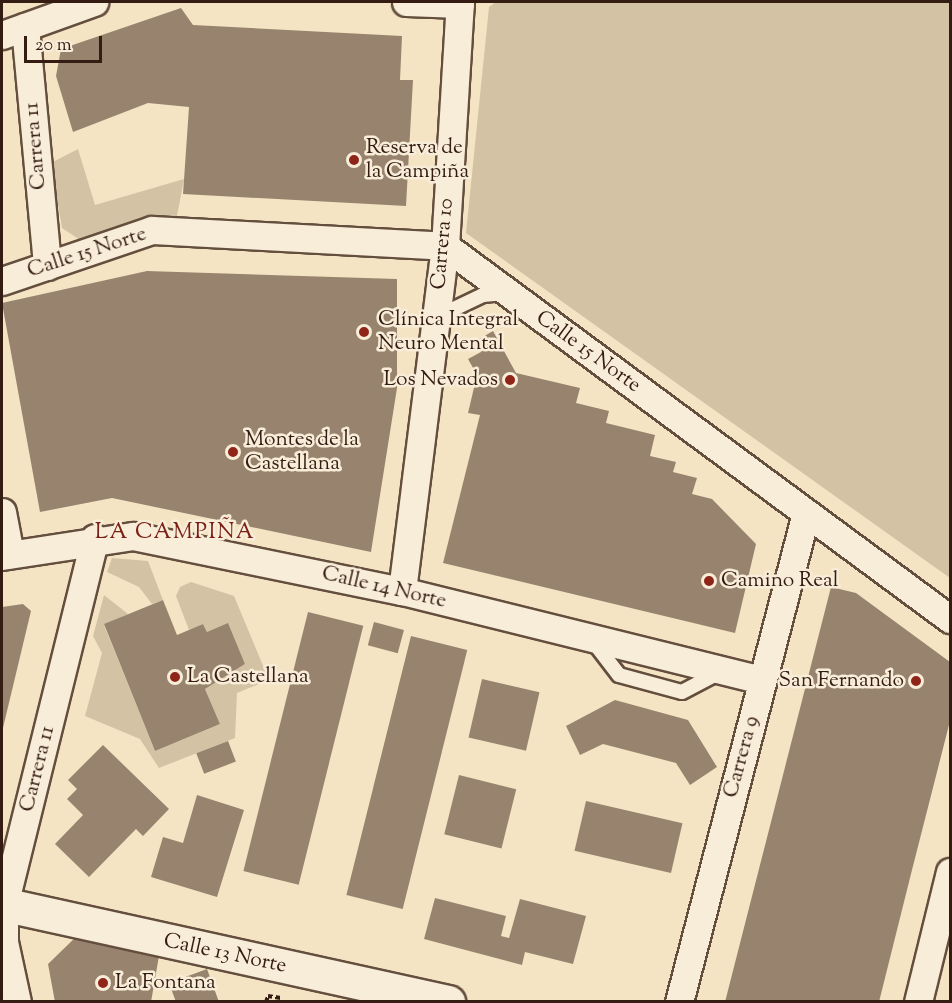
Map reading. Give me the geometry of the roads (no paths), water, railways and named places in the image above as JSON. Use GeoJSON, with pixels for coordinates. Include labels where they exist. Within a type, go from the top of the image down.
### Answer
{"type":"FeatureCollection","features":[{"type":"Feature","properties":{"kind":"street"},"geometry":{"type":"LineString","coordinates":[[13,31],[94,2]]}},
{"type":"Feature","properties":{"kind":"street"},"geometry":{"type":"LineString","coordinates":[[406,2],[462,3]]}},
{"type":"Feature","properties":{"kind":"street","name":"Carrera 10"},"geometry":{"type":"LineString","coordinates":[[402,591],[445,246],[462,3]]}},
{"type":"Feature","properties":{"kind":"street","name":"Carrera 11"},"geometry":{"type":"LineString","coordinates":[[13,31],[47,266]]}},
{"type":"Feature","properties":{"kind":"street","name":"Calle 15 Norte"},"geometry":{"type":"LineString","coordinates":[[2,282],[152,230],[445,246],[951,619]]}},
{"type":"Feature","properties":{"kind":"street"},"geometry":{"type":"LineString","coordinates":[[2,512],[6,555]]}},
{"type":"Feature","properties":{"kind":"street","name":"Carrera 9"},"geometry":{"type":"LineString","coordinates":[[679,1002],[806,513]]}},
{"type":"Feature","properties":{"kind":"street","name":"Calle 14 Norte"},"geometry":{"type":"LineString","coordinates":[[6,555],[95,538],[133,536],[402,591],[762,680]]}},
{"type":"Feature","properties":{"kind":"street","name":"Carrera 11"},"geometry":{"type":"LineString","coordinates":[[16,1002],[4,942],[3,904],[95,538]]}},
{"type":"Feature","properties":{"kind":"street"},"geometry":{"type":"LineString","coordinates":[[918,1002],[951,872]]}},
{"type":"Feature","properties":{"kind":"street","name":"Calle 13 Norte"},"geometry":{"type":"LineString","coordinates":[[3,904],[448,1002]]}},
{"type":"Feature","properties":{"kind":"lane"},"geometry":{"type":"LineString","coordinates":[[436,318],[483,295],[507,292]]}},
{"type":"Feature","properties":{"kind":"place","name":"Reserva de la Campiña"},"geometry":{"type":"Point","coordinates":[354,160]}},
{"type":"Feature","properties":{"kind":"place","name":"Clínica Integral Neuro Mental"},"geometry":{"type":"Point","coordinates":[364,332]}},
{"type":"Feature","properties":{"kind":"place","name":"Los Nevados"},"geometry":{"type":"Point","coordinates":[510,380]}},
{"type":"Feature","properties":{"kind":"place","name":"Montes de la Castellana"},"geometry":{"type":"Point","coordinates":[233,452]}},
{"type":"Feature","properties":{"kind":"place","name":"Camino Real"},"geometry":{"type":"Point","coordinates":[709,581]}},
{"type":"Feature","properties":{"kind":"place","name":"La Castellana"},"geometry":{"type":"Point","coordinates":[175,677]}},
{"type":"Feature","properties":{"kind":"place","name":"San Fernando"},"geometry":{"type":"Point","coordinates":[916,681]}},
{"type":"Feature","properties":{"kind":"place","name":"La Fontana"},"geometry":{"type":"Point","coordinates":[103,983]}},
{"type":"Feature","properties":{"kind":"district","name":"LA CAMPIÑA"},"geometry":{"type":"Point","coordinates":[175,534]}}]}
